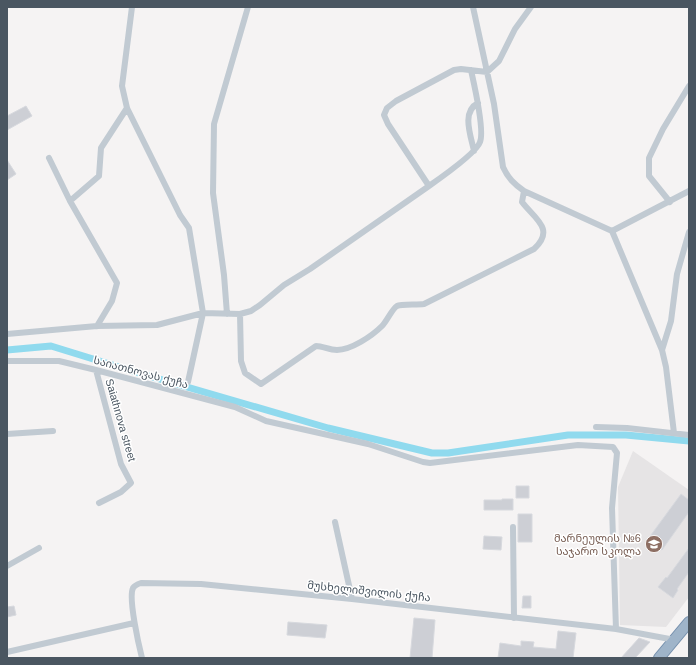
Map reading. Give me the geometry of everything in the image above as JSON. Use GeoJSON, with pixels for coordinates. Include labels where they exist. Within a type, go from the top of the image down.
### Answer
{"type":"FeatureCollection","features":[{"type":"Feature","properties":{"kind":"highway"},"geometry":{"type":"LineString","coordinates":[[659,658],[689,622]]}},
{"type":"Feature","properties":{"kind":"street"},"geometry":{"type":"LineString","coordinates":[[132,7],[122,86],[127,108],[180,214],[189,228],[203,313],[188,382]]}},
{"type":"Feature","properties":{"kind":"street"},"geometry":{"type":"LineString","coordinates":[[227,314],[224,274],[213,193],[214,124],[248,7]]}},
{"type":"Feature","properties":{"kind":"street"},"geometry":{"type":"LineString","coordinates":[[473,7],[494,104],[503,166],[507,176],[514,184],[524,191],[612,231],[662,350],[666,367],[674,433]]}},
{"type":"Feature","properties":{"kind":"street"},"geometry":{"type":"LineString","coordinates":[[430,186],[388,124],[384,115],[387,108],[396,101],[454,70],[461,68],[487,72],[499,61],[515,29],[531,7]]}},
{"type":"Feature","properties":{"kind":"street"},"geometry":{"type":"LineString","coordinates":[[7,334],[97,326],[157,325],[203,313],[240,314],[251,311],[284,285],[310,269],[430,186],[474,151],[480,144],[482,136],[478,103],[471,70]]}},
{"type":"Feature","properties":{"kind":"street"},"geometry":{"type":"LineString","coordinates":[[670,202],[649,176],[649,158],[663,129],[689,86]]}},
{"type":"Feature","properties":{"kind":"street"},"geometry":{"type":"LineString","coordinates":[[474,151],[468,119],[472,106],[478,103]]}},
{"type":"Feature","properties":{"kind":"street"},"geometry":{"type":"LineString","coordinates":[[70,201],[99,176],[100,148],[127,108]]}},
{"type":"Feature","properties":{"kind":"street"},"geometry":{"type":"LineString","coordinates":[[49,158],[70,201],[117,283],[112,301],[97,326]]}},
{"type":"Feature","properties":{"kind":"street"},"geometry":{"type":"LineString","coordinates":[[240,314],[241,361],[245,373],[261,384],[316,346],[322,346],[331,350],[348,348],[362,341],[382,326],[395,307],[424,304],[534,250],[542,240],[542,226],[522,202],[524,191]]}},
{"type":"Feature","properties":{"kind":"street"},"geometry":{"type":"LineString","coordinates":[[612,231],[689,191]]}},
{"type":"Feature","properties":{"kind":"street"},"geometry":{"type":"LineString","coordinates":[[662,350],[672,322],[677,274],[689,232]]}},
{"type":"Feature","properties":{"kind":"street","name":"საიათნოვას ქუჩა"},"geometry":{"type":"LineString","coordinates":[[7,361],[59,361],[235,407],[266,421],[368,444],[417,460],[430,462],[578,445],[613,447],[617,453],[612,508],[616,629]]}},
{"type":"Feature","properties":{"kind":"street","name":"Saiathnova street"},"geometry":{"type":"LineString","coordinates":[[96,370],[121,464],[131,484],[121,492],[98,503]]}},
{"type":"Feature","properties":{"kind":"street"},"geometry":{"type":"LineString","coordinates":[[596,427],[628,428],[689,435]]}},
{"type":"Feature","properties":{"kind":"street"},"geometry":{"type":"LineString","coordinates":[[7,434],[53,431]]}},
{"type":"Feature","properties":{"kind":"street"},"geometry":{"type":"LineString","coordinates":[[335,522],[352,599]]}},
{"type":"Feature","properties":{"kind":"street"},"geometry":{"type":"LineString","coordinates":[[513,527],[514,618]]}},
{"type":"Feature","properties":{"kind":"street"},"geometry":{"type":"LineString","coordinates":[[7,566],[39,548]]}},
{"type":"Feature","properties":{"kind":"street","name":"მუსხელიშვილის ქუჩა"},"geometry":{"type":"LineString","coordinates":[[142,658],[134,623],[132,591],[135,586],[141,583],[201,584],[352,599],[616,629],[674,640]]}},
{"type":"Feature","properties":{"kind":"street"},"geometry":{"type":"LineString","coordinates":[[7,652],[134,623]]}},
{"type":"Feature","properties":{"kind":"shaded area","name":"მარნეულის №6 საჯარო სკოლა"},"geometry":{"type":"Polygon","coordinates":[[[633,451],[689,490],[689,597],[666,627],[620,625],[618,487],[633,451]]]}},
{"type":"Feature","properties":{"kind":"building"},"geometry":{"type":"Polygon","coordinates":[[[26,106],[32,116],[7,130],[7,116],[26,106]]]}},
{"type":"Feature","properties":{"kind":"building"},"geometry":{"type":"Polygon","coordinates":[[[7,160],[16,174],[7,180],[7,160]]]}},
{"type":"Feature","properties":{"kind":"building"},"geometry":{"type":"Polygon","coordinates":[[[516,486],[529,486],[529,498],[516,498],[516,486]]]}},
{"type":"Feature","properties":{"kind":"building"},"geometry":{"type":"Polygon","coordinates":[[[681,494],[689,500],[689,512],[662,550],[648,539],[681,494]]]}},
{"type":"Feature","properties":{"kind":"building"},"geometry":{"type":"Polygon","coordinates":[[[513,499],[513,510],[484,510],[484,500],[513,499]]]}},
{"type":"Feature","properties":{"kind":"building"},"geometry":{"type":"Polygon","coordinates":[[[518,514],[532,514],[532,542],[518,542],[518,514]]]}},
{"type":"Feature","properties":{"kind":"building"},"geometry":{"type":"Polygon","coordinates":[[[484,536],[502,537],[501,550],[483,549],[484,536]]]}},
{"type":"Feature","properties":{"kind":"building"},"geometry":{"type":"Polygon","coordinates":[[[689,548],[689,572],[677,589],[678,590],[673,598],[658,587],[666,577],[667,578],[689,548]]]}},
{"type":"Feature","properties":{"kind":"building"},"geometry":{"type":"Polygon","coordinates":[[[523,596],[531,596],[531,608],[522,608],[523,596]]]}},
{"type":"Feature","properties":{"kind":"building"},"geometry":{"type":"Polygon","coordinates":[[[14,606],[16,615],[7,617],[7,607],[14,606]]]}},
{"type":"Feature","properties":{"kind":"building"},"geometry":{"type":"Polygon","coordinates":[[[414,618],[435,620],[432,658],[410,658],[414,618]]]}},
{"type":"Feature","properties":{"kind":"building"},"geometry":{"type":"Polygon","coordinates":[[[288,622],[327,625],[325,638],[287,635],[288,622]]]}},
{"type":"Feature","properties":{"kind":"building"},"geometry":{"type":"Polygon","coordinates":[[[558,631],[576,633],[573,658],[498,658],[500,643],[521,646],[521,641],[534,642],[533,647],[556,649],[558,631]]]}},
{"type":"Feature","properties":{"kind":"building"},"geometry":{"type":"Polygon","coordinates":[[[639,638],[650,642],[635,658],[621,658],[639,638]]]}},
{"type":"Feature","properties":{"kind":"waterway"},"geometry":{"type":"LineString","coordinates":[[7,350],[51,346],[328,428],[432,453],[448,453],[568,435],[626,435],[689,441]]}},
{"type":"Feature","properties":{"kind":"place","name":"მარნეულის №6 საჯარო სკოლა"},"geometry":{"type":"Point","coordinates":[654,544]}}]}
